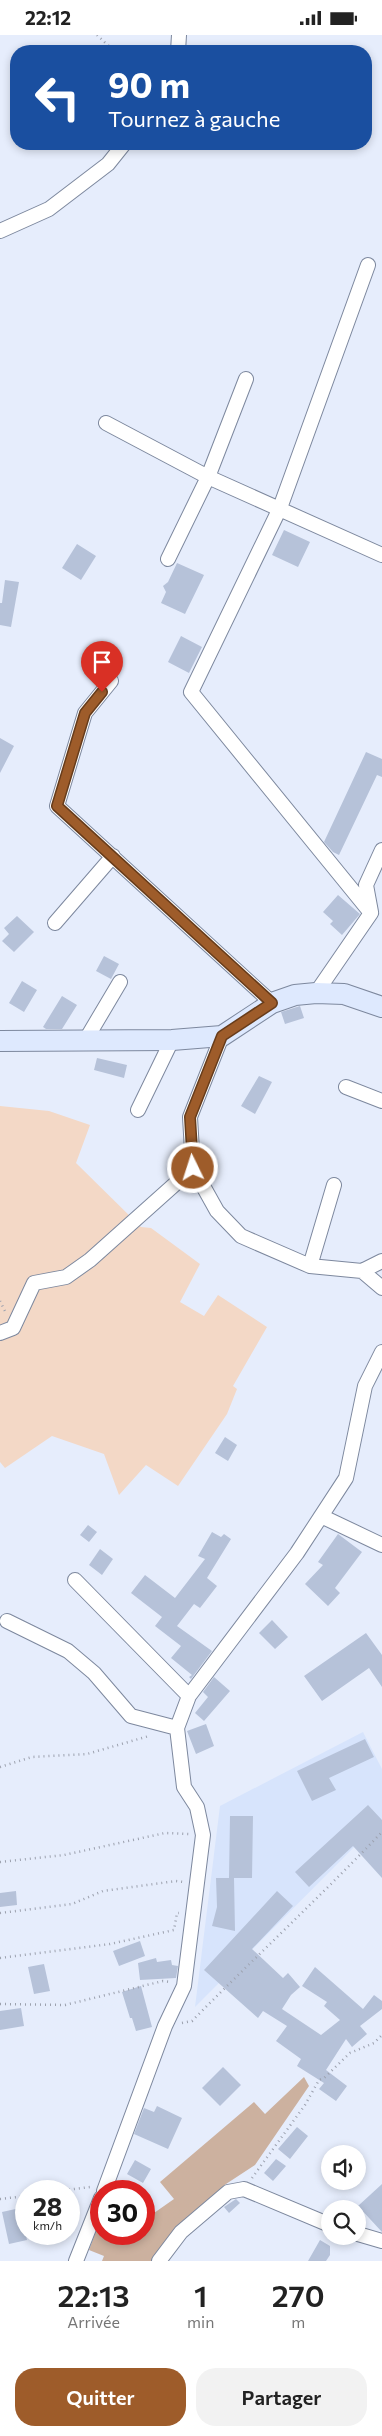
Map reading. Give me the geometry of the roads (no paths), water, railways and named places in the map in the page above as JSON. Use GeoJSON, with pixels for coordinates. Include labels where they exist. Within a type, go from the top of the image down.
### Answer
{"type":"FeatureCollection","features":[{"type":"Feature","properties":{"kind":"street"},"geometry":{"type":"LineString","coordinates":[[0,231],[48,209],[108,164],[119,150]]}},
{"type":"Feature","properties":{"kind":"street"},"geometry":{"type":"LineString","coordinates":[[368,265],[280,508],[191,692],[371,913]]}},
{"type":"Feature","properties":{"kind":"street"},"geometry":{"type":"LineString","coordinates":[[168,559],[208,477],[246,379]]}},
{"type":"Feature","properties":{"kind":"street"},"geometry":{"type":"LineString","coordinates":[[106,423],[208,477],[382,555]]}},
{"type":"Feature","properties":{"kind":"street"},"geometry":{"type":"LineString","coordinates":[[111,681],[85,713],[57,806],[272,1003]]}},
{"type":"Feature","properties":{"kind":"street"},"geometry":{"type":"LineString","coordinates":[[316,993],[371,913],[366,885],[382,850]]}},
{"type":"Feature","properties":{"kind":"street"},"geometry":{"type":"LineString","coordinates":[[55,923],[113,856]]}},
{"type":"Feature","properties":{"kind":"street"},"geometry":{"type":"LineString","coordinates":[[85,1041],[120,982]]}},
{"type":"Feature","properties":{"kind":"street"},"geometry":{"type":"LineString","coordinates":[[0,1041],[172,1040],[222,1036],[272,1003],[295,995],[316,993],[344,994],[382,1007]]}},
{"type":"Feature","properties":{"kind":"street"},"geometry":{"type":"LineString","coordinates":[[222,1036],[190,1117],[193,1168],[217,1211],[241,1236],[310,1266],[362,1271],[382,1261]]}},
{"type":"Feature","properties":{"kind":"street"},"geometry":{"type":"LineString","coordinates":[[138,1110],[172,1040]]}},
{"type":"Feature","properties":{"kind":"street"},"geometry":{"type":"LineString","coordinates":[[346,1087],[382,1101]]}},
{"type":"Feature","properties":{"kind":"street"},"geometry":{"type":"LineString","coordinates":[[0,1333],[13,1328],[34,1283],[66,1277],[90,1260],[193,1168]]}},
{"type":"Feature","properties":{"kind":"street"},"geometry":{"type":"LineString","coordinates":[[310,1266],[334,1185]]}},
{"type":"Feature","properties":{"kind":"street"},"geometry":{"type":"LineString","coordinates":[[362,1271],[382,1288]]}},
{"type":"Feature","properties":{"kind":"street"},"geometry":{"type":"LineString","coordinates":[[108,2180],[165,2026],[184,1986],[195,1885],[203,1835],[197,1807],[184,1787],[177,1728],[189,1696],[298,1553],[346,1478],[365,1386],[382,1352]]}},
{"type":"Feature","properties":{"kind":"street"},"geometry":{"type":"LineString","coordinates":[[322,1516],[382,1545]]}},
{"type":"Feature","properties":{"kind":"street"},"geometry":{"type":"LineString","coordinates":[[75,1579],[189,1696]]}},
{"type":"Feature","properties":{"kind":"street"},"geometry":{"type":"LineString","coordinates":[[7,1621],[68,1651],[94,1673],[131,1716],[177,1728]]}},
{"type":"Feature","properties":{"kind":"street"},"geometry":{"type":"LineString","coordinates":[[159,2261],[181,2232],[228,2192],[244,2189],[321,2221]]}},
{"type":"Feature","properties":{"kind":"street"},"geometry":{"type":"LineString","coordinates":[[76,2261],[90,2226]]}},
{"type":"Feature","properties":{"kind":"street"},"geometry":{"type":"LineString","coordinates":[[366,2236],[382,2241]]}}]}
